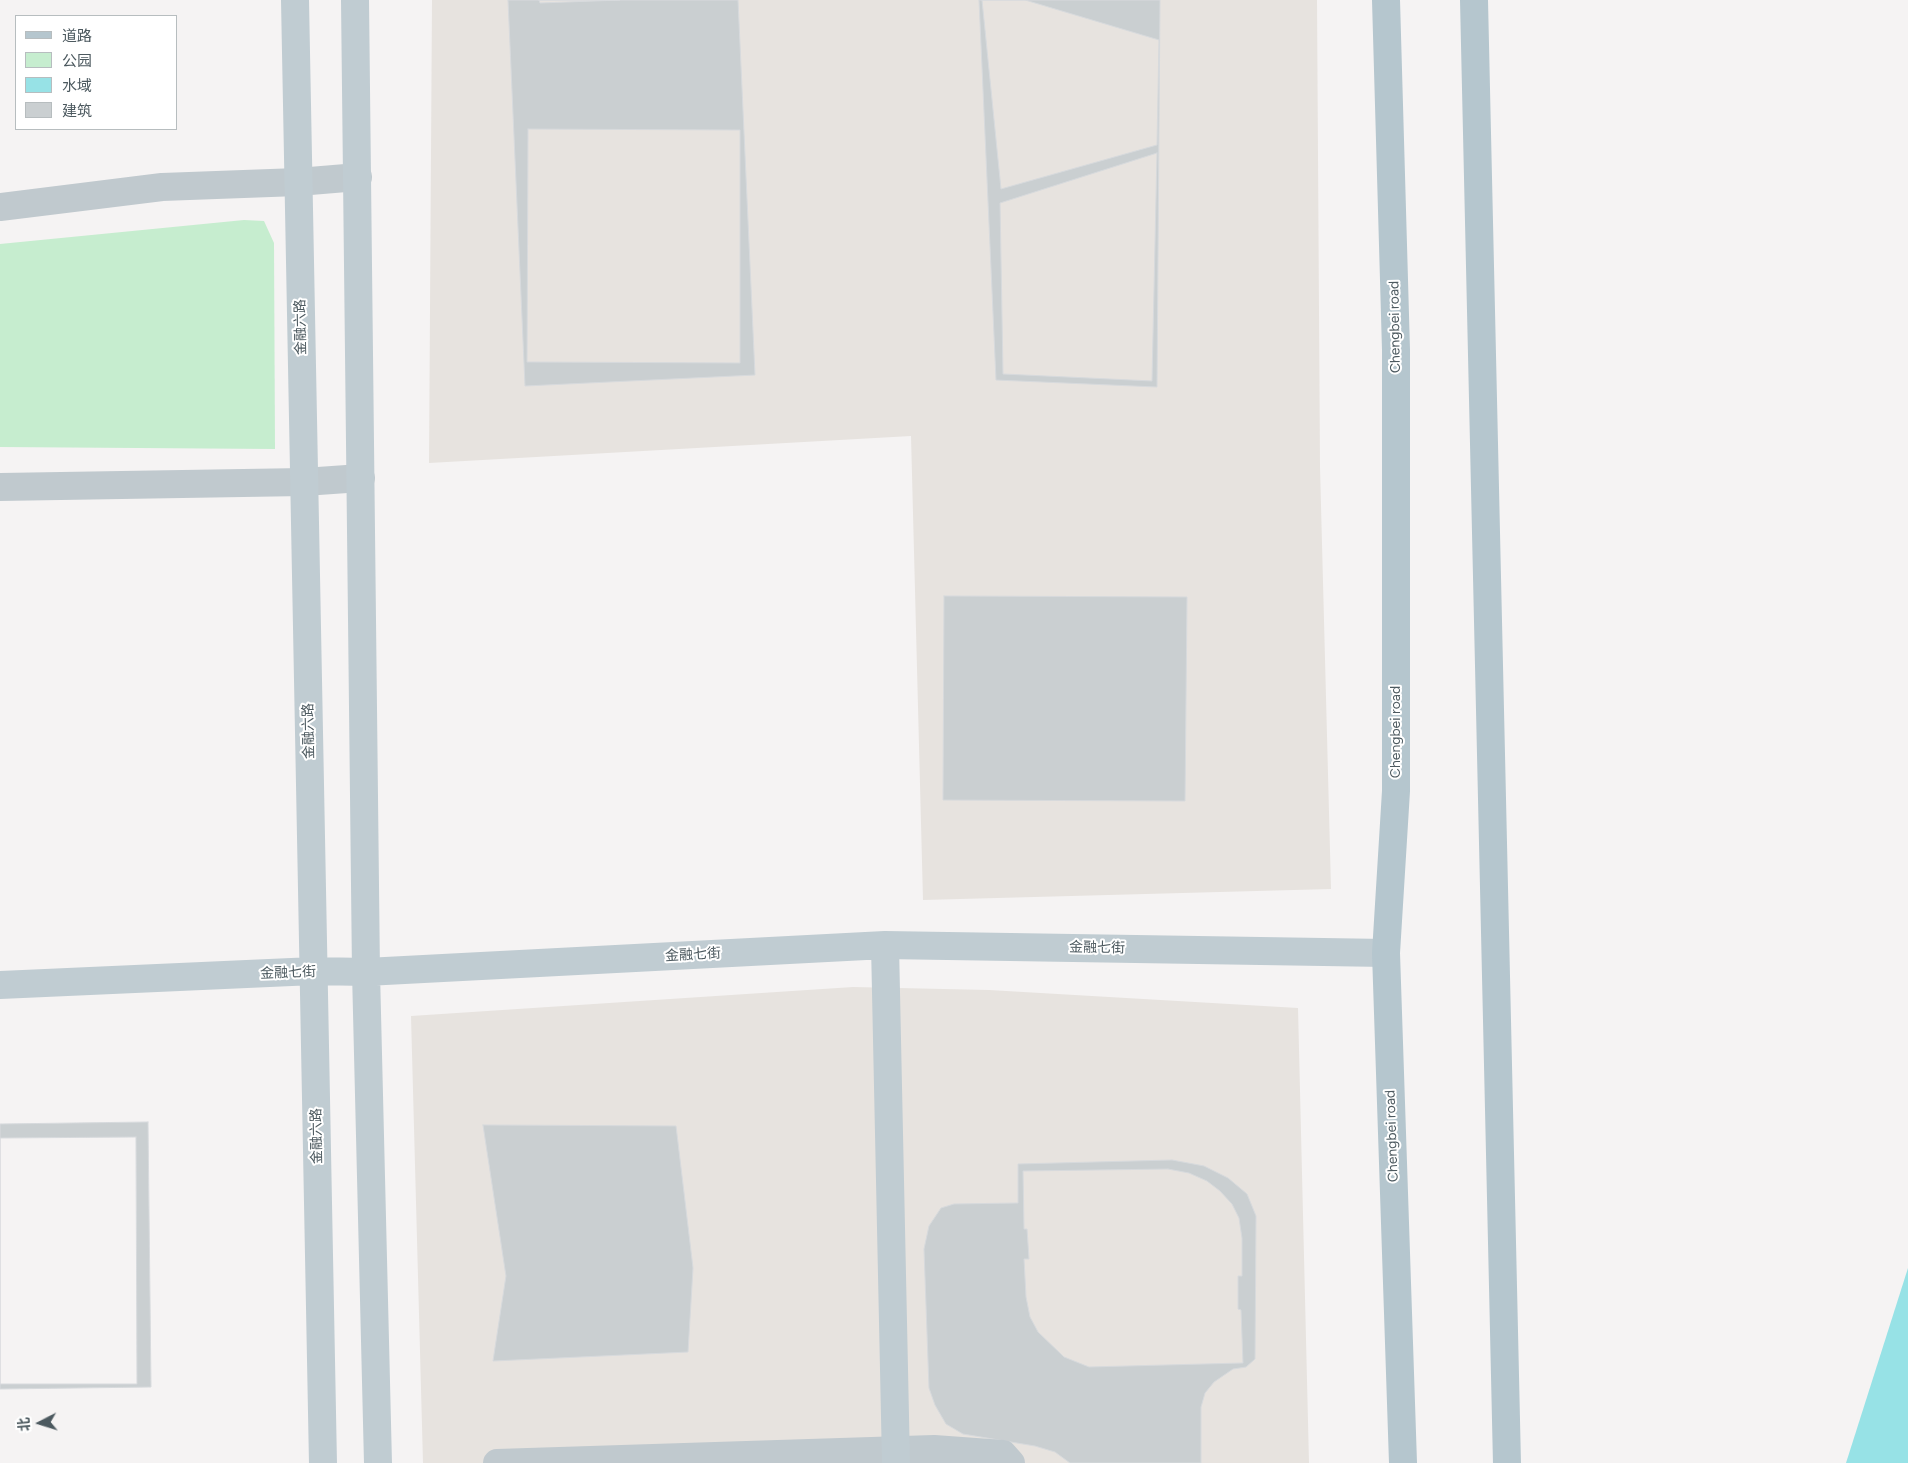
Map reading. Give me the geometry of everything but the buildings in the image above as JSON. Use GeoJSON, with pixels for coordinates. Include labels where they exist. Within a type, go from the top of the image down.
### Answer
{"type":"FeatureCollection","features":[{"type":"Feature","properties":{"kind":"main road","name":"Chengbei road"},"geometry":{"type":"LineString","coordinates":[[1386,0],[1396,350],[1396,791],[1386,953],[1403,1463]]}},
{"type":"Feature","properties":{"kind":"main road"},"geometry":{"type":"LineString","coordinates":[[1474,0],[1507,1463]]}},
{"type":"Feature","properties":{"kind":"street","name":"金融六路"},"geometry":{"type":"LineString","coordinates":[[295,0],[323,1463]]}},
{"type":"Feature","properties":{"kind":"street"},"geometry":{"type":"LineString","coordinates":[[355,0],[366,972],[378,1463]]}},
{"type":"Feature","properties":{"kind":"street"},"geometry":{"type":"LineString","coordinates":[[0,207],[162,187],[298,182],[358,177]]}},
{"type":"Feature","properties":{"kind":"street"},"geometry":{"type":"LineString","coordinates":[[0,487],[304,482],[361,478]]}},
{"type":"Feature","properties":{"kind":"street"},"geometry":{"type":"LineString","coordinates":[[885,945],[896,1457]]}},
{"type":"Feature","properties":{"kind":"street","name":"金融七街"},"geometry":{"type":"LineString","coordinates":[[0,985],[314,971],[366,972],[885,945],[1386,953]]}},
{"type":"Feature","properties":{"kind":"street"},"geometry":{"type":"LineString","coordinates":[[496,1463],[896,1457],[934,1449],[1002,1454],[1011,1463]]}},
{"type":"Feature","properties":{"kind":"shaded area"},"geometry":{"type":"Polygon","coordinates":[[[432,0],[1317,0],[1320,467],[1331,889],[923,900],[911,436],[429,463],[432,0]]]}},
{"type":"Feature","properties":{"kind":"shaded area"},"geometry":{"type":"Polygon","coordinates":[[[853,987],[989,990],[1298,1008],[1309,1463],[423,1463],[411,1016],[853,987]]]}},
{"type":"Feature","properties":{"kind":"green space"},"geometry":{"type":"Polygon","coordinates":[[[244,220],[264,221],[274,243],[275,449],[0,447],[0,244],[244,220]]]}},
{"type":"Feature","properties":{"kind":"water"},"geometry":{"type":"Polygon","coordinates":[[[1908,1268],[1908,1463],[1846,1463],[1908,1268]]]}}]}
